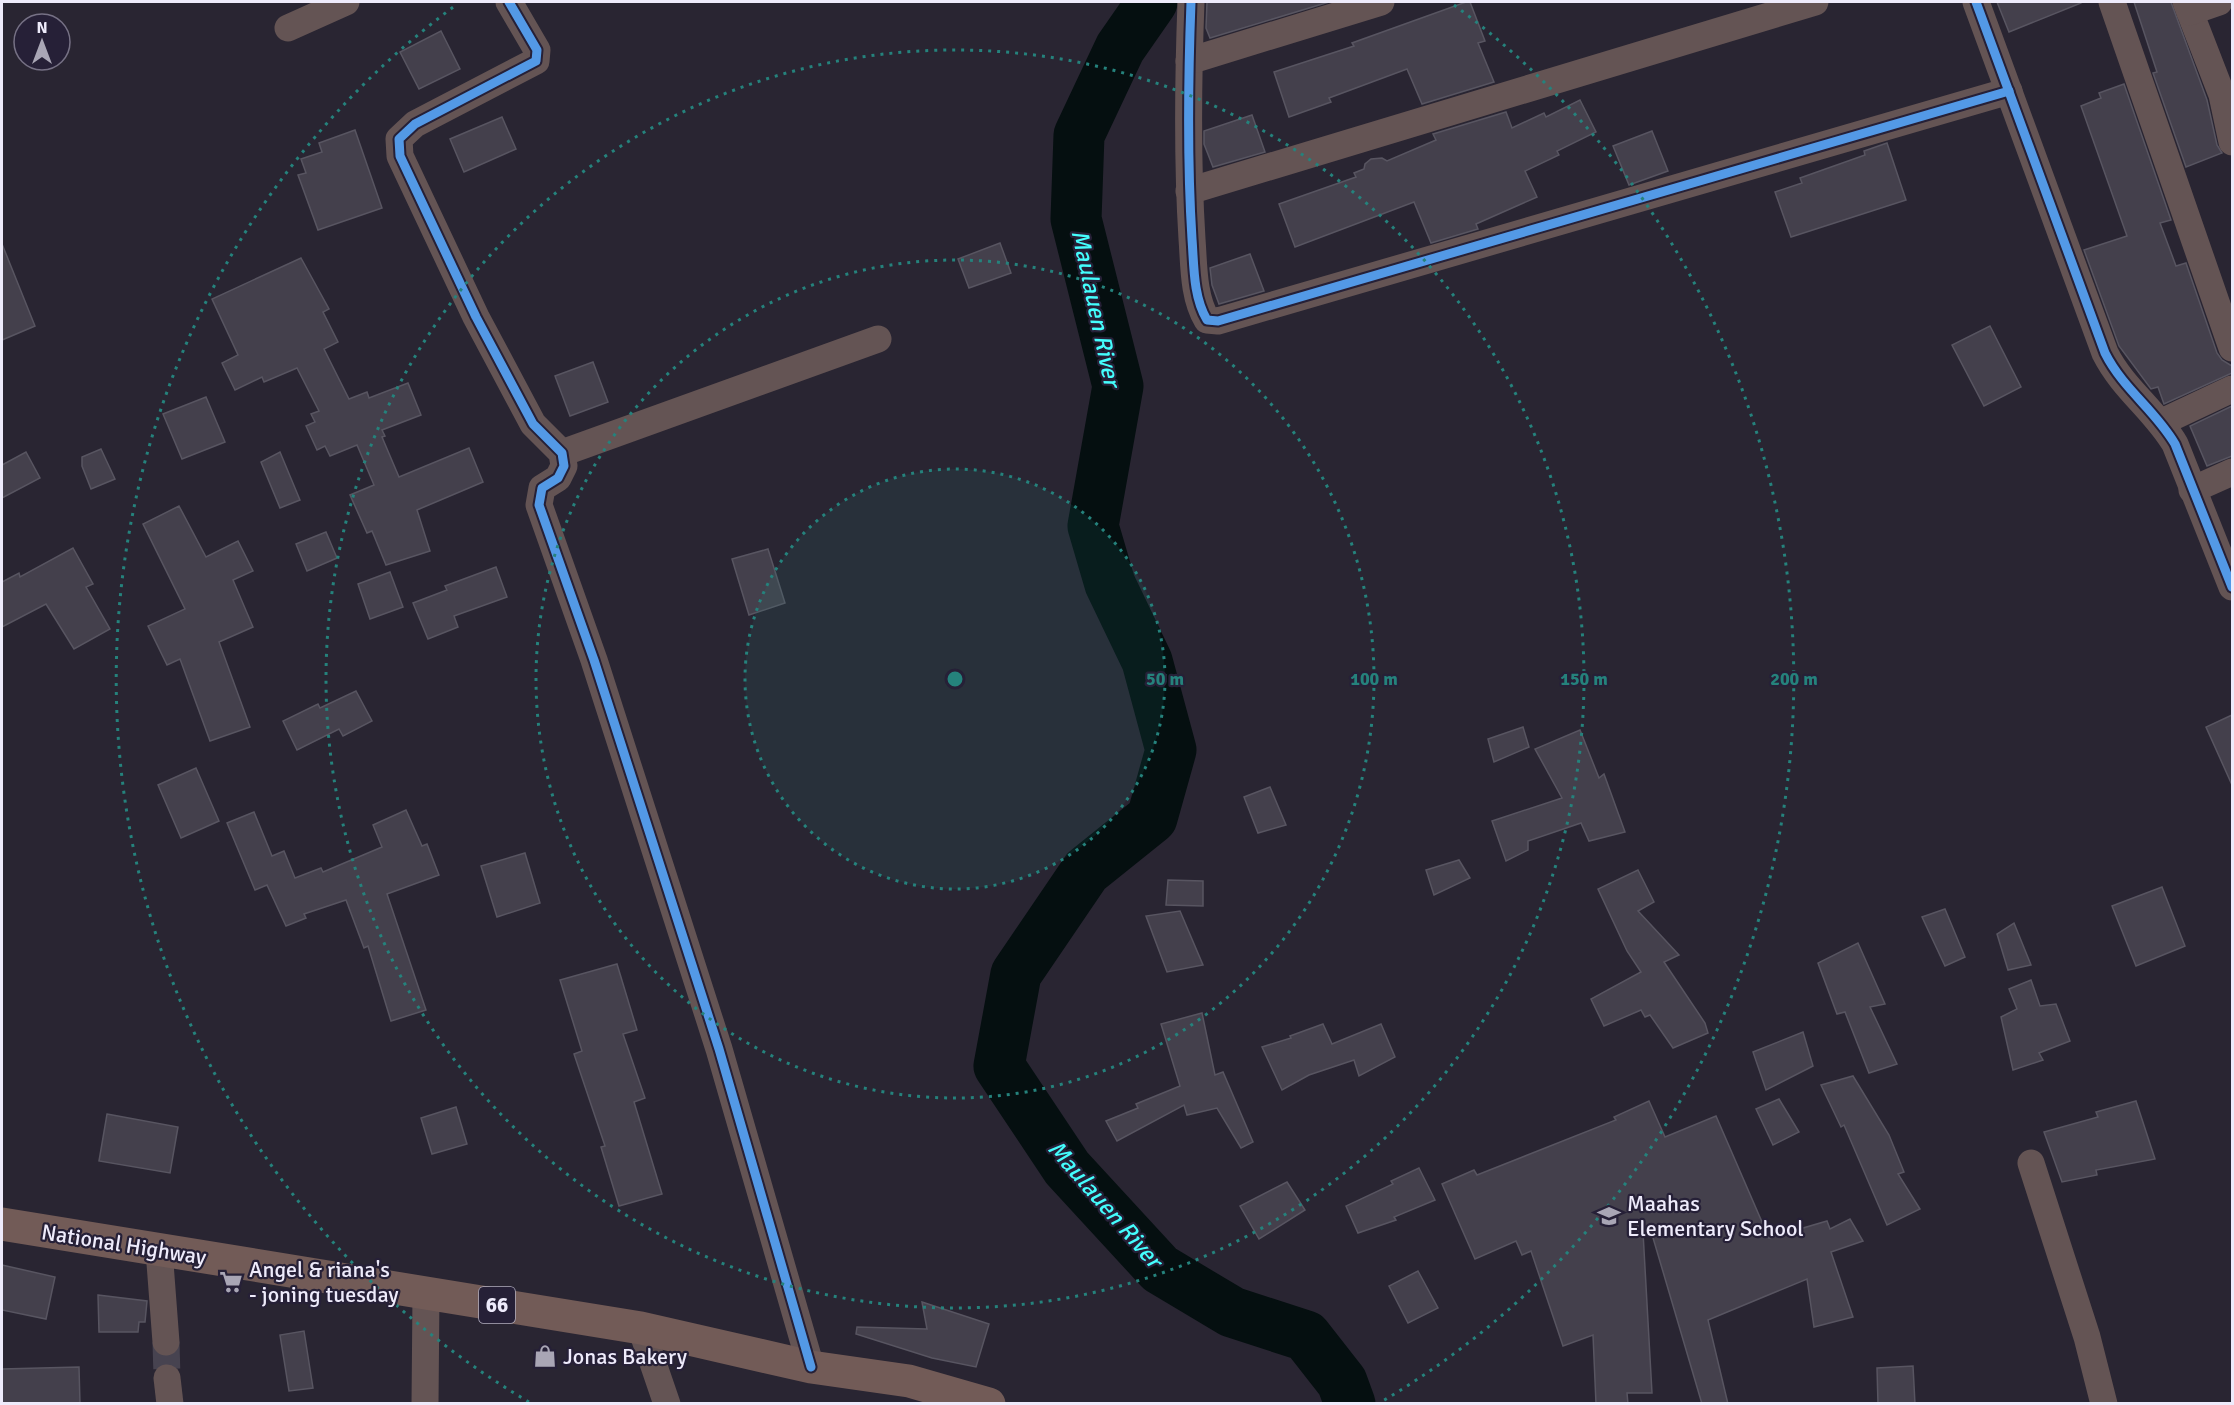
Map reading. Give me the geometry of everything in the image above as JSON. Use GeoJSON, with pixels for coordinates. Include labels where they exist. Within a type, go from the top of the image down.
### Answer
{"type":"FeatureCollection","features":[{"type":"Feature","properties":{"kind":"main road","name":"National Highway"},"geometry":{"type":"LineString","coordinates":[[2,1224],[640,1328],[811,1367],[909,1381],[989,1404]]}},
{"type":"Feature","properties":{"kind":"street"},"geometry":{"type":"LineString","coordinates":[[288,28],[346,2]]}},
{"type":"Feature","properties":{"kind":"street"},"geometry":{"type":"LineString","coordinates":[[509,2],[537,50],[536,61],[415,124],[399,139],[400,156],[476,317],[533,424],[562,453],[564,466],[558,478],[542,488],[539,505],[594,660],[712,1027],[811,1367]]}},
{"type":"Feature","properties":{"kind":"street"},"geometry":{"type":"LineString","coordinates":[[1191,2],[1189,191],[1195,274],[1201,310],[1207,320],[1218,321],[2009,91]]}},
{"type":"Feature","properties":{"kind":"street"},"geometry":{"type":"LineString","coordinates":[[1189,61],[1381,2]]}},
{"type":"Feature","properties":{"kind":"street"},"geometry":{"type":"LineString","coordinates":[[1189,191],[1815,2]]}},
{"type":"Feature","properties":{"kind":"street"},"geometry":{"type":"LineString","coordinates":[[1976,2],[2105,353],[2115,373],[2129,391],[2162,422],[2175,444],[2192,490],[2231,578]]}},
{"type":"Feature","properties":{"kind":"street"},"geometry":{"type":"LineString","coordinates":[[2112,2],[2232,348]]}},
{"type":"Feature","properties":{"kind":"street"},"geometry":{"type":"LineString","coordinates":[[2219,2],[2188,7],[2227,93],[2232,142]]}},
{"type":"Feature","properties":{"kind":"street"},"geometry":{"type":"LineString","coordinates":[[562,453],[878,339]]}},
{"type":"Feature","properties":{"kind":"street"},"geometry":{"type":"LineString","coordinates":[[2162,422],[2232,389]]}},
{"type":"Feature","properties":{"kind":"street"},"geometry":{"type":"LineString","coordinates":[[2192,490],[2232,472]]}},
{"type":"Feature","properties":{"kind":"street"},"geometry":{"type":"LineString","coordinates":[[2031,1163],[2087,1336],[2104,1404]]}},
{"type":"Feature","properties":{"kind":"street"},"geometry":{"type":"LineString","coordinates":[[159,1250],[166,1342]]}},
{"type":"Feature","properties":{"kind":"street"},"geometry":{"type":"LineString","coordinates":[[425,1404],[426,1293]]}},
{"type":"Feature","properties":{"kind":"street"},"geometry":{"type":"LineString","coordinates":[[640,1328],[667,1404]]}},
{"type":"Feature","properties":{"kind":"building"},"geometry":{"type":"Polygon","coordinates":[[[1207,2],[1329,2],[1210,38],[1206,28],[1207,2]]]}},
{"type":"Feature","properties":{"kind":"building"},"geometry":{"type":"Polygon","coordinates":[[[1470,2],[1485,41],[1478,43],[1494,82],[1422,104],[1407,69],[1329,98],[1331,102],[1289,117],[1274,72],[1354,46],[1352,43],[1470,2]]]}},
{"type":"Feature","properties":{"kind":"building"},"geometry":{"type":"Polygon","coordinates":[[[1997,2],[2081,2],[2081,3],[2009,32],[1997,2]]]}},
{"type":"Feature","properties":{"kind":"building"},"geometry":{"type":"Polygon","coordinates":[[[2134,2],[2171,2],[2207,100],[2217,145],[2222,153],[2186,167],[2153,73],[2157,72],[2134,2]]]}},
{"type":"Feature","properties":{"kind":"building"},"geometry":{"type":"Polygon","coordinates":[[[441,31],[460,69],[419,89],[400,52],[441,31]]]}},
{"type":"Feature","properties":{"kind":"building"},"geometry":{"type":"Polygon","coordinates":[[[2124,84],[2171,220],[2160,223],[2176,266],[2186,263],[2217,353],[2222,360],[2232,366],[2232,373],[2164,404],[2158,387],[2151,389],[2119,346],[2084,250],[2127,236],[2081,106],[2101,98],[2099,93],[2124,84]]]}},
{"type":"Feature","properties":{"kind":"building"},"geometry":{"type":"Polygon","coordinates":[[[1580,100],[1596,132],[1557,151],[1559,155],[1525,171],[1537,197],[1476,224],[1478,229],[1431,243],[1414,202],[1295,247],[1279,204],[1356,177],[1354,173],[1364,169],[1365,164],[1371,159],[1382,158],[1387,161],[1436,140],[1433,134],[1506,112],[1512,128],[1544,113],[1546,117],[1580,100]]]}},
{"type":"Feature","properties":{"kind":"building"},"geometry":{"type":"Polygon","coordinates":[[[1252,115],[1265,152],[1213,167],[1204,144],[1204,131],[1252,115]]]}},
{"type":"Feature","properties":{"kind":"building"},"geometry":{"type":"Polygon","coordinates":[[[502,117],[516,149],[464,172],[450,139],[502,117]]]}},
{"type":"Feature","properties":{"kind":"building"},"geometry":{"type":"Polygon","coordinates":[[[355,130],[382,208],[318,230],[298,175],[306,173],[301,159],[322,152],[319,143],[355,130]]]}},
{"type":"Feature","properties":{"kind":"building"},"geometry":{"type":"Polygon","coordinates":[[[1652,131],[1668,171],[1629,185],[1613,146],[1652,131]]]}},
{"type":"Feature","properties":{"kind":"building"},"geometry":{"type":"Polygon","coordinates":[[[1887,143],[1906,200],[1791,237],[1775,192],[1802,183],[1800,178],[1865,155],[1864,151],[1887,143]]]}},
{"type":"Feature","properties":{"kind":"building"},"geometry":{"type":"Polygon","coordinates":[[[1000,243],[1011,273],[969,288],[958,259],[1000,243]]]}},
{"type":"Feature","properties":{"kind":"building"},"geometry":{"type":"Polygon","coordinates":[[[2,244],[35,326],[2,340],[2,244]]]}},
{"type":"Feature","properties":{"kind":"building"},"geometry":{"type":"Polygon","coordinates":[[[1250,254],[1264,291],[1219,304],[1212,285],[1210,268],[1250,254]]]}},
{"type":"Feature","properties":{"kind":"building"},"geometry":{"type":"Polygon","coordinates":[[[301,258],[329,309],[323,312],[338,342],[324,349],[349,399],[367,392],[369,398],[408,383],[421,415],[382,430],[385,436],[382,437],[399,477],[469,448],[483,482],[417,510],[430,551],[386,565],[372,531],[367,533],[350,495],[374,485],[357,445],[330,456],[325,446],[317,450],[306,426],[315,422],[311,414],[319,411],[297,368],[264,382],[262,377],[235,390],[222,363],[238,355],[212,299],[301,258]]]}},
{"type":"Feature","properties":{"kind":"building"},"geometry":{"type":"Polygon","coordinates":[[[1990,326],[2021,387],[1984,406],[1952,345],[1990,326]]]}},
{"type":"Feature","properties":{"kind":"building"},"geometry":{"type":"Polygon","coordinates":[[[593,362],[608,402],[570,416],[555,376],[593,362]]]}},
{"type":"Feature","properties":{"kind":"building"},"geometry":{"type":"Polygon","coordinates":[[[206,397],[225,442],[182,459],[163,414],[206,397]]]}},
{"type":"Feature","properties":{"kind":"building"},"geometry":{"type":"Polygon","coordinates":[[[2232,406],[2232,456],[2207,466],[2190,426],[2232,406]]]}},
{"type":"Feature","properties":{"kind":"building"},"geometry":{"type":"Polygon","coordinates":[[[101,449],[115,479],[91,489],[82,466],[82,457],[101,449]]]}},
{"type":"Feature","properties":{"kind":"building"},"geometry":{"type":"Polygon","coordinates":[[[26,452],[40,478],[2,498],[2,465],[26,452]]]}},
{"type":"Feature","properties":{"kind":"building"},"geometry":{"type":"Polygon","coordinates":[[[280,452],[300,500],[280,508],[261,462],[280,452]]]}},
{"type":"Feature","properties":{"kind":"building"},"geometry":{"type":"Polygon","coordinates":[[[179,506],[206,557],[238,541],[253,571],[233,580],[253,627],[219,642],[250,727],[210,741],[180,659],[167,665],[148,626],[185,609],[143,524],[179,506]]]}},
{"type":"Feature","properties":{"kind":"building"},"geometry":{"type":"Polygon","coordinates":[[[326,532],[337,558],[307,571],[296,544],[326,532]]]}},
{"type":"Feature","properties":{"kind":"building"},"geometry":{"type":"Polygon","coordinates":[[[73,548],[93,584],[86,587],[110,629],[74,649],[46,604],[2,627],[2,582],[19,573],[20,577],[73,548]]]}},
{"type":"Feature","properties":{"kind":"building"},"geometry":{"type":"Polygon","coordinates":[[[768,549],[785,603],[749,615],[732,559],[768,549]]]}},
{"type":"Feature","properties":{"kind":"building"},"geometry":{"type":"Polygon","coordinates":[[[496,567],[507,597],[454,616],[458,627],[428,639],[413,603],[447,590],[445,586],[496,567]]]}},
{"type":"Feature","properties":{"kind":"building"},"geometry":{"type":"Polygon","coordinates":[[[390,572],[403,607],[370,619],[358,584],[390,572]]]}},
{"type":"Feature","properties":{"kind":"building"},"geometry":{"type":"Polygon","coordinates":[[[356,691],[372,721],[343,736],[339,729],[297,750],[283,721],[318,704],[320,708],[356,691]]]}},
{"type":"Feature","properties":{"kind":"building"},"geometry":{"type":"Polygon","coordinates":[[[2232,715],[2232,785],[2206,727],[2232,715]]]}},
{"type":"Feature","properties":{"kind":"building"},"geometry":{"type":"Polygon","coordinates":[[[1523,727],[1529,747],[1494,762],[1488,739],[1523,727]]]}},
{"type":"Feature","properties":{"kind":"building"},"geometry":{"type":"Polygon","coordinates":[[[1580,730],[1599,778],[1604,774],[1625,832],[1589,841],[1581,823],[1528,841],[1528,850],[1506,861],[1492,821],[1562,798],[1535,749],[1580,730]]]}},
{"type":"Feature","properties":{"kind":"building"},"geometry":{"type":"Polygon","coordinates":[[[196,768],[219,821],[181,838],[158,785],[196,768]]]}},
{"type":"Feature","properties":{"kind":"building"},"geometry":{"type":"Polygon","coordinates":[[[1270,787],[1286,825],[1258,833],[1244,797],[1270,787]]]}},
{"type":"Feature","properties":{"kind":"building"},"geometry":{"type":"Polygon","coordinates":[[[406,810],[422,846],[427,844],[439,875],[387,894],[426,1010],[391,1021],[368,946],[364,948],[346,900],[304,914],[306,918],[286,926],[267,885],[255,890],[227,823],[254,812],[272,856],[284,851],[295,878],[321,868],[323,872],[382,847],[373,825],[406,810]]]}},
{"type":"Feature","properties":{"kind":"building"},"geometry":{"type":"Polygon","coordinates":[[[525,853],[540,903],[497,917],[481,866],[525,853]]]}},
{"type":"Feature","properties":{"kind":"building"},"geometry":{"type":"Polygon","coordinates":[[[1459,860],[1470,878],[1434,895],[1426,870],[1459,860]]]}},
{"type":"Feature","properties":{"kind":"building"},"geometry":{"type":"Polygon","coordinates":[[[1638,870],[1654,902],[1638,911],[1679,955],[1664,962],[1705,1023],[1708,1033],[1673,1048],[1650,1015],[1645,1017],[1641,1010],[1604,1026],[1591,999],[1641,972],[1627,951],[1598,889],[1638,870]]]}},
{"type":"Feature","properties":{"kind":"building"},"geometry":{"type":"Polygon","coordinates":[[[1168,880],[1203,881],[1203,906],[1166,905],[1168,880]]]}},
{"type":"Feature","properties":{"kind":"building"},"geometry":{"type":"Polygon","coordinates":[[[2162,887],[2185,946],[2136,966],[2112,906],[2162,887]]]}},
{"type":"Feature","properties":{"kind":"building"},"geometry":{"type":"Polygon","coordinates":[[[1945,909],[1965,957],[1945,966],[1922,917],[1945,909]]]}},
{"type":"Feature","properties":{"kind":"building"},"geometry":{"type":"Polygon","coordinates":[[[1180,911],[1203,965],[1167,972],[1146,916],[1180,911]]]}},
{"type":"Feature","properties":{"kind":"building"},"geometry":{"type":"Polygon","coordinates":[[[2014,923],[2031,965],[2008,970],[1997,934],[2014,923]]]}},
{"type":"Feature","properties":{"kind":"building"},"geometry":{"type":"Polygon","coordinates":[[[1858,943],[1885,1004],[1870,1007],[1897,1064],[1869,1073],[1845,1012],[1837,1014],[1818,963],[1858,943]]]}},
{"type":"Feature","properties":{"kind":"building"},"geometry":{"type":"Polygon","coordinates":[[[617,964],[637,1030],[623,1034],[645,1098],[634,1102],[662,1194],[619,1206],[601,1147],[605,1146],[574,1054],[582,1051],[560,980],[617,964]]]}},
{"type":"Feature","properties":{"kind":"building"},"geometry":{"type":"Polygon","coordinates":[[[2031,980],[2040,1006],[2056,1004],[2070,1041],[2039,1053],[2043,1060],[2013,1070],[2001,1017],[2017,1009],[2009,989],[2031,980]]]}},
{"type":"Feature","properties":{"kind":"building"},"geometry":{"type":"Polygon","coordinates":[[[1202,1013],[1215,1075],[1223,1072],[1253,1142],[1241,1148],[1217,1108],[1187,1115],[1184,1105],[1117,1141],[1106,1121],[1138,1108],[1136,1104],[1180,1086],[1161,1024],[1202,1013]]]}},
{"type":"Feature","properties":{"kind":"building"},"geometry":{"type":"Polygon","coordinates":[[[1323,1024],[1332,1044],[1381,1024],[1395,1057],[1359,1076],[1354,1060],[1309,1075],[1282,1090],[1262,1047],[1291,1038],[1290,1036],[1323,1024]]]}},
{"type":"Feature","properties":{"kind":"building"},"geometry":{"type":"Polygon","coordinates":[[[1803,1032],[1813,1066],[1766,1090],[1753,1052],[1803,1032]]]}},
{"type":"Feature","properties":{"kind":"building"},"geometry":{"type":"Polygon","coordinates":[[[1853,1076],[1889,1135],[1904,1172],[1898,1174],[1920,1209],[1887,1225],[1844,1125],[1841,1127],[1821,1085],[1853,1076]]]}},
{"type":"Feature","properties":{"kind":"building"},"geometry":{"type":"Polygon","coordinates":[[[1779,1099],[1799,1132],[1773,1145],[1756,1109],[1779,1099]]]}},
{"type":"Feature","properties":{"kind":"building","name":"Maahas Elementary School"},"geometry":{"type":"Polygon","coordinates":[[[1649,1101],[1665,1137],[1716,1116],[1769,1238],[1827,1221],[1830,1229],[1850,1219],[1863,1241],[1831,1252],[1853,1317],[1814,1327],[1807,1279],[1708,1320],[1728,1404],[1702,1404],[1651,1231],[1643,1232],[1652,1393],[1627,1393],[1628,1404],[1596,1404],[1593,1335],[1563,1346],[1531,1251],[1522,1255],[1516,1241],[1475,1259],[1442,1184],[1474,1170],[1477,1175],[1616,1120],[1614,1117],[1649,1101]]]}},
{"type":"Feature","properties":{"kind":"building"},"geometry":{"type":"Polygon","coordinates":[[[2136,1101],[2155,1159],[2096,1170],[2097,1175],[2062,1182],[2044,1132],[2098,1117],[2096,1112],[2136,1101]]]}},
{"type":"Feature","properties":{"kind":"building"},"geometry":{"type":"Polygon","coordinates":[[[456,1107],[467,1144],[432,1154],[421,1118],[456,1107]]]}},
{"type":"Feature","properties":{"kind":"building"},"geometry":{"type":"Polygon","coordinates":[[[107,1114],[178,1127],[170,1173],[99,1161],[107,1114]]]}},
{"type":"Feature","properties":{"kind":"building"},"geometry":{"type":"Polygon","coordinates":[[[1419,1168],[1435,1200],[1394,1217],[1396,1220],[1358,1233],[1346,1206],[1393,1184],[1391,1181],[1419,1168]]]}},
{"type":"Feature","properties":{"kind":"building"},"geometry":{"type":"Polygon","coordinates":[[[1287,1182],[1305,1210],[1259,1239],[1240,1206],[1287,1182]]]}},
{"type":"Feature","properties":{"kind":"building"},"geometry":{"type":"Polygon","coordinates":[[[2,1265],[55,1277],[46,1319],[2,1310],[2,1265]]]}},
{"type":"Feature","properties":{"kind":"building"},"geometry":{"type":"Polygon","coordinates":[[[1418,1271],[1438,1308],[1408,1323],[1389,1286],[1418,1271]]]}},
{"type":"Feature","properties":{"kind":"building"},"geometry":{"type":"Polygon","coordinates":[[[98,1295],[147,1301],[145,1322],[139,1322],[138,1332],[99,1332],[98,1295]]]}},
{"type":"Feature","properties":{"kind":"building"},"geometry":{"type":"Polygon","coordinates":[[[922,1302],[989,1324],[976,1367],[932,1358],[856,1334],[857,1327],[927,1329],[922,1302]]]}},
{"type":"Feature","properties":{"kind":"building"},"geometry":{"type":"Polygon","coordinates":[[[304,1331],[313,1388],[289,1391],[280,1335],[304,1331]]]}},
{"type":"Feature","properties":{"kind":"building"},"geometry":{"type":"Polygon","coordinates":[[[1913,1366],[1915,1404],[1878,1404],[1877,1368],[1913,1366]]]}},
{"type":"Feature","properties":{"kind":"building"},"geometry":{"type":"Polygon","coordinates":[[[79,1367],[80,1404],[2,1404],[2,1369],[79,1367]]]}},
{"type":"Feature","properties":{"kind":"waterway","name":"Maulauen River"},"geometry":{"type":"LineString","coordinates":[[1152,2],[1120,48],[1079,135],[1076,219],[1118,386],[1093,526],[1110,584],[1147,661],[1171,750],[1152,818],[1086,871],[1016,974],[999,1066],[1067,1168],[1160,1269],[1232,1312],[1306,1336],[1342,1382],[1350,1404]]}},
{"type":"Feature","properties":{"kind":"tunnel"},"geometry":{"type":"LineString","coordinates":[[166,1342],[167,1378]]}},
{"type":"Feature","properties":{"kind":"cycle path"},"geometry":{"type":"LineString","coordinates":[[509,2],[537,50],[536,61],[415,124],[399,139],[400,156],[476,317],[533,424],[562,453],[564,466],[558,478],[542,488],[539,505],[594,660],[719,1049],[811,1367]]}},
{"type":"Feature","properties":{"kind":"cycle path"},"geometry":{"type":"LineString","coordinates":[[1191,2],[1188,121],[1190,209],[1195,281],[1202,311],[1207,320],[1218,321],[2009,91]]}},
{"type":"Feature","properties":{"kind":"cycle path"},"geometry":{"type":"LineString","coordinates":[[1976,2],[2105,353],[2121,378],[2158,420],[2175,444],[2232,587]]}},
{"type":"Feature","properties":{"kind":"place","name":"Maahas Elementary School"},"geometry":{"type":"Point","coordinates":[1609,1216]}},
{"type":"Feature","properties":{"kind":"place","name":"Angel & riana's - joning tuesday"},"geometry":{"type":"Point","coordinates":[231,1282]}},
{"type":"Feature","properties":{"kind":"place","name":"Jonas Bakery"},"geometry":{"type":"Point","coordinates":[545,1356]}}]}
